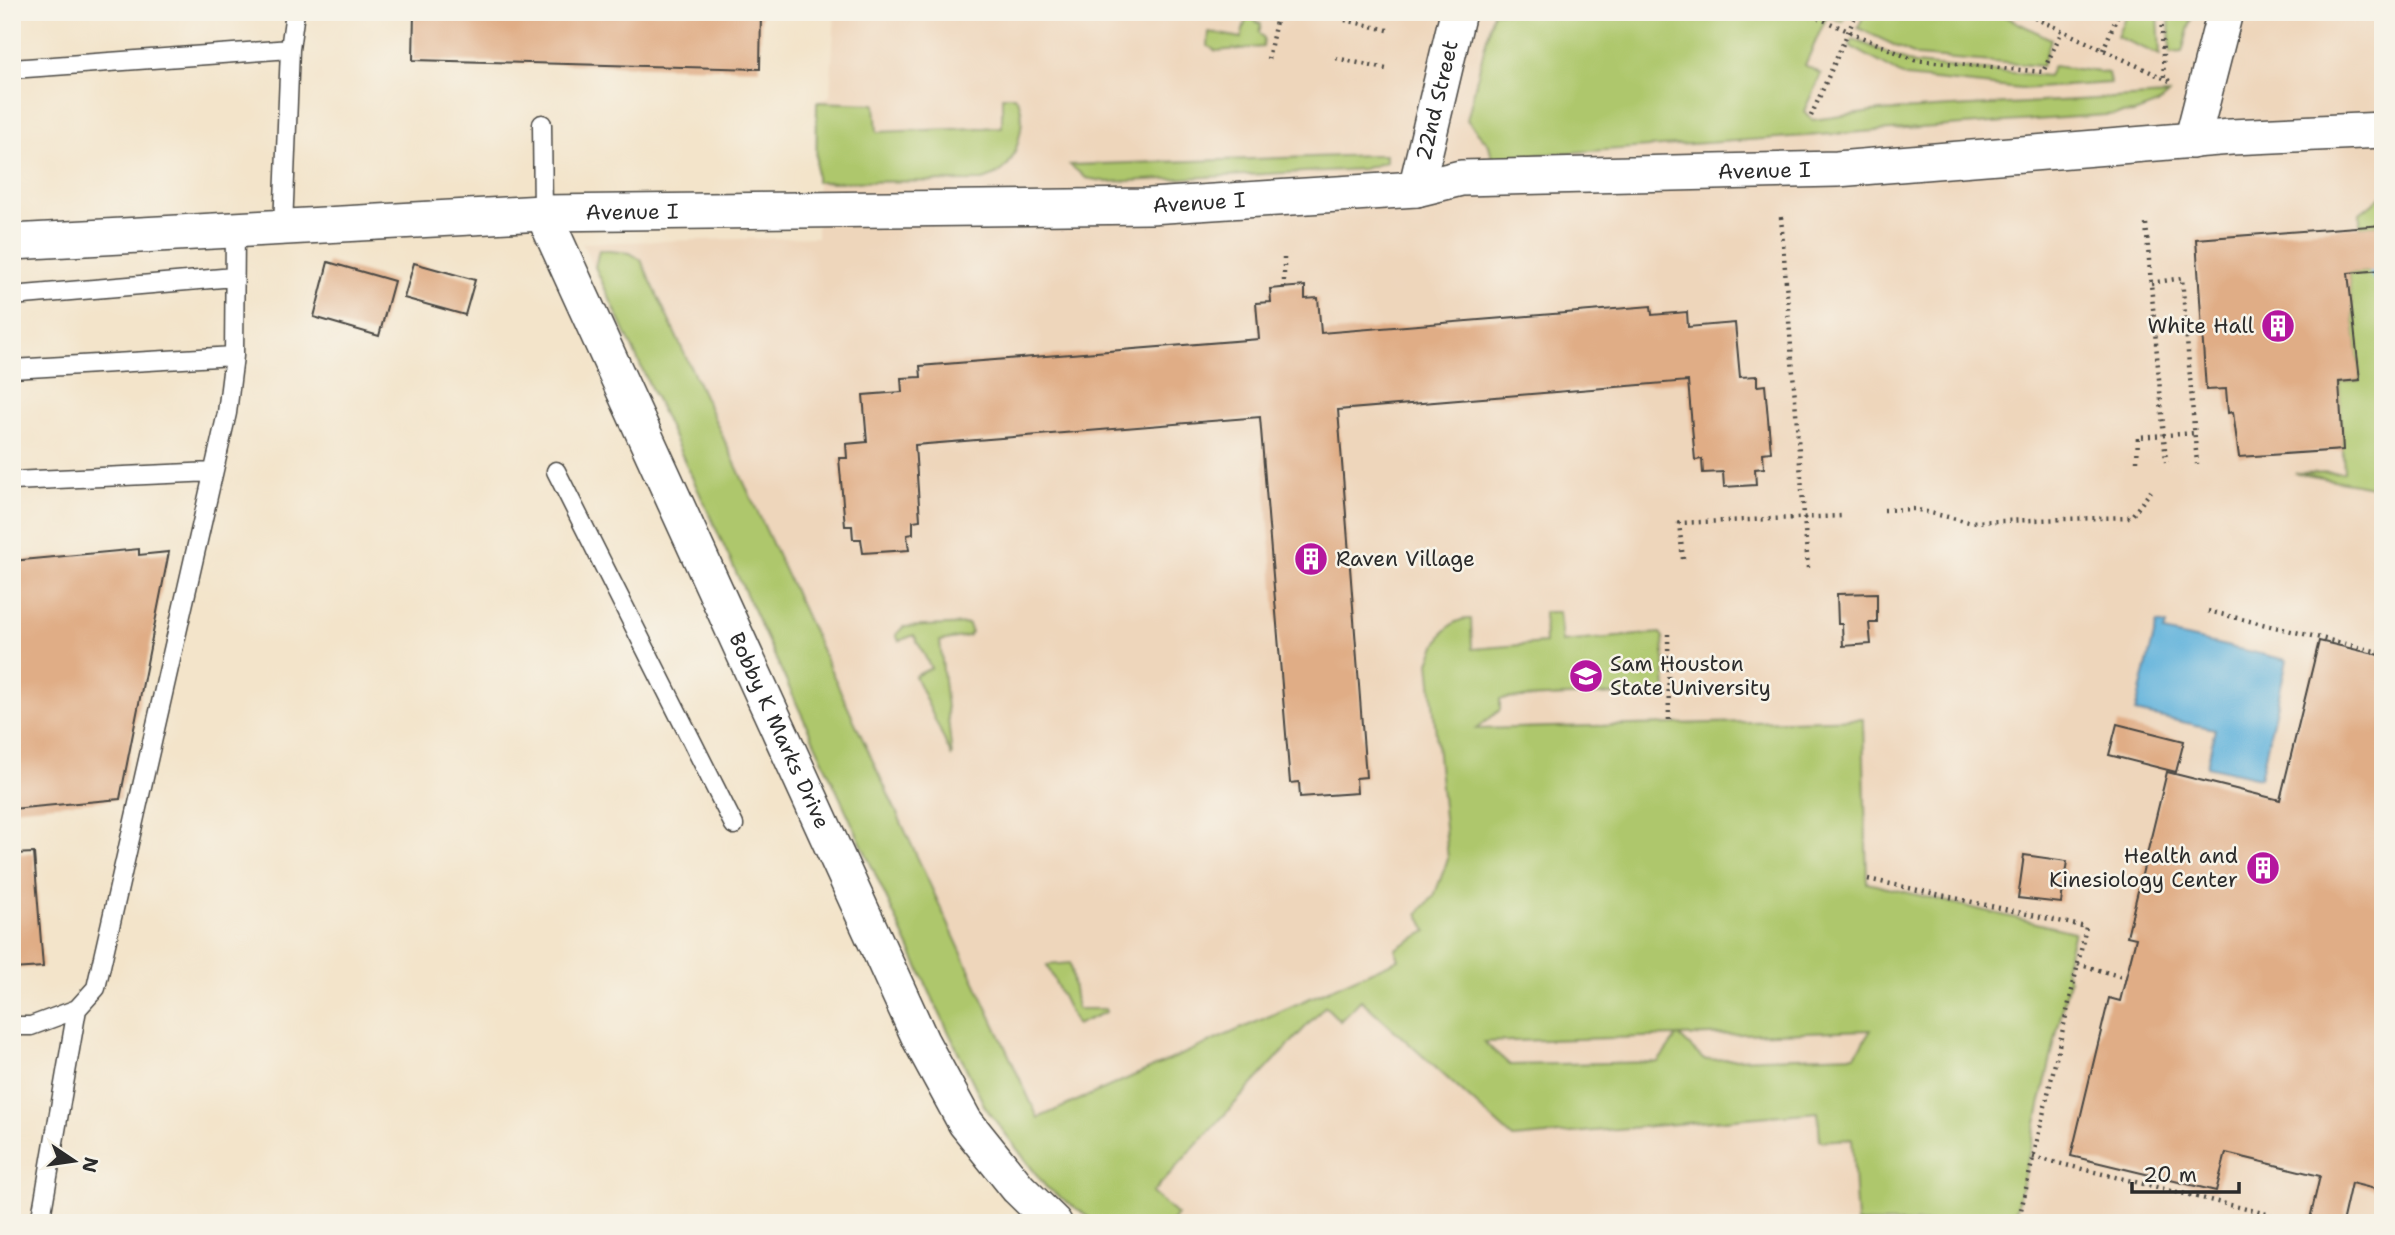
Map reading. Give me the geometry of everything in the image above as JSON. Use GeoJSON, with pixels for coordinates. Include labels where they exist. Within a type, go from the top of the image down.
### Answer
{"type":"FeatureCollection","features":[{"type":"Feature","properties":{"kind":"street","name":"22nd Street"},"geometry":{"type":"LineString","coordinates":[[1416,189],[1458,12]]}},
{"type":"Feature","properties":{"kind":"street"},"geometry":{"type":"LineString","coordinates":[[2192,141],[2225,12]]}},
{"type":"Feature","properties":{"kind":"street","name":"Avenue I"},"geometry":{"type":"LineString","coordinates":[[12,242],[543,213],[1150,206],[1416,189],[1461,178],[1837,169],[2192,141],[2383,130]]}},
{"type":"Feature","properties":{"kind":"street","name":"Bobby K Marks Drive"},"geometry":{"type":"LineString","coordinates":[[543,213],[922,1041],[965,1122],[1018,1188],[1054,1223]]}},
{"type":"Feature","properties":{"kind":"lane"},"geometry":{"type":"LineString","coordinates":[[283,227],[290,49],[295,12]]}},
{"type":"Feature","properties":{"kind":"lane"},"geometry":{"type":"LineString","coordinates":[[12,69],[290,49]]}},
{"type":"Feature","properties":{"kind":"lane"},"geometry":{"type":"LineString","coordinates":[[542,124],[543,213]]}},
{"type":"Feature","properties":{"kind":"lane"},"geometry":{"type":"LineString","coordinates":[[12,1026],[31,1026],[77,1009],[96,988],[227,413],[234,356],[235,230]]}},
{"type":"Feature","properties":{"kind":"lane"},"geometry":{"type":"LineString","coordinates":[[12,296],[234,277]]}},
{"type":"Feature","properties":{"kind":"lane"},"geometry":{"type":"LineString","coordinates":[[12,369],[234,356]]}},
{"type":"Feature","properties":{"kind":"lane"},"geometry":{"type":"LineString","coordinates":[[556,471],[734,825]]}},
{"type":"Feature","properties":{"kind":"lane"},"geometry":{"type":"LineString","coordinates":[[12,481],[214,472]]}},
{"type":"Feature","properties":{"kind":"lane"},"geometry":{"type":"LineString","coordinates":[[40,1223],[77,1009]]}},
{"type":"Feature","properties":{"kind":"path"},"geometry":{"type":"LineString","coordinates":[[1268,59],[1278,12]]}},
{"type":"Feature","properties":{"kind":"path"},"geometry":{"type":"LineString","coordinates":[[1805,12],[1914,60],[2043,72],[2062,31]]}},
{"type":"Feature","properties":{"kind":"path"},"geometry":{"type":"LineString","coordinates":[[1811,116],[1857,12]]}},
{"type":"Feature","properties":{"kind":"path"},"geometry":{"type":"LineString","coordinates":[[2022,12],[2172,82]]}},
{"type":"Feature","properties":{"kind":"path"},"geometry":{"type":"LineString","coordinates":[[2103,50],[2119,12]]}},
{"type":"Feature","properties":{"kind":"path"},"geometry":{"type":"LineString","coordinates":[[2161,12],[2164,78]]}},
{"type":"Feature","properties":{"kind":"path"},"geometry":{"type":"LineString","coordinates":[[1345,19],[1392,32]]}},
{"type":"Feature","properties":{"kind":"path"},"geometry":{"type":"LineString","coordinates":[[1336,58],[1386,69]]}},
{"type":"Feature","properties":{"kind":"path"},"geometry":{"type":"LineString","coordinates":[[1781,217],[1808,568]]}},
{"type":"Feature","properties":{"kind":"path"},"geometry":{"type":"LineString","coordinates":[[2146,224],[2165,462]]}},
{"type":"Feature","properties":{"kind":"path"},"geometry":{"type":"LineString","coordinates":[[1284,256],[1284,288]]}},
{"type":"Feature","properties":{"kind":"path"},"geometry":{"type":"LineString","coordinates":[[2151,283],[2182,278],[2197,464]]}},
{"type":"Feature","properties":{"kind":"path"},"geometry":{"type":"LineString","coordinates":[[2137,461],[2138,437],[2194,433]]}},
{"type":"Feature","properties":{"kind":"path"},"geometry":{"type":"LineString","coordinates":[[1884,510],[1914,509],[1969,522],[2131,517],[2151,491]]}},
{"type":"Feature","properties":{"kind":"path"},"geometry":{"type":"LineString","coordinates":[[1683,559],[1679,523],[1842,516]]}},
{"type":"Feature","properties":{"kind":"path"},"geometry":{"type":"LineString","coordinates":[[2208,611],[2383,653]]}},
{"type":"Feature","properties":{"kind":"path"},"geometry":{"type":"LineString","coordinates":[[1668,634],[1670,724]]}},
{"type":"Feature","properties":{"kind":"path"},"geometry":{"type":"LineString","coordinates":[[1868,879],[2086,928],[2018,1223]]}},
{"type":"Feature","properties":{"kind":"path"},"geometry":{"type":"LineString","coordinates":[[2078,964],[2126,978]]}},
{"type":"Feature","properties":{"kind":"path"},"geometry":{"type":"LineString","coordinates":[[2033,1157],[2304,1223]]}},
{"type":"Feature","properties":{"kind":"path"},"geometry":{"type":"LineString","coordinates":[[2272,1223],[2273,1215]]}},
{"type":"Feature","properties":{"kind":"shaded area","name":"Sam Houston State University"},"geometry":{"type":"Polygon","coordinates":[[[835,12],[2383,12],[2383,1223],[1091,1223],[1032,1164],[996,1109],[582,243],[817,237],[817,102],[830,96],[835,12]]]}},
{"type":"Feature","properties":{"kind":"green space"},"geometry":{"type":"Polygon","coordinates":[[[1248,12],[1257,12],[1255,21],[1261,24],[1259,33],[1264,38],[1263,47],[1216,51],[1208,46],[1209,32],[1241,38],[1248,12]]]}},
{"type":"Feature","properties":{"kind":"green space"},"geometry":{"type":"Polygon","coordinates":[[[1493,12],[1847,12],[1843,22],[1827,16],[1805,65],[1821,74],[1804,111],[1812,120],[1880,111],[2168,95],[2158,104],[2134,113],[1492,158],[1489,145],[1467,120],[1493,12]]]}},
{"type":"Feature","properties":{"kind":"green space"},"geometry":{"type":"Polygon","coordinates":[[[1865,12],[1996,12],[2051,39],[2042,66],[1917,56],[1858,28],[1865,12]]]}},
{"type":"Feature","properties":{"kind":"green space"},"geometry":{"type":"Polygon","coordinates":[[[2127,12],[2158,12],[2160,55],[2117,37],[2127,12]]]}},
{"type":"Feature","properties":{"kind":"green space"},"geometry":{"type":"Polygon","coordinates":[[[2169,12],[2193,12],[2182,52],[2170,53],[2169,12]]]}},
{"type":"Feature","properties":{"kind":"green space"},"geometry":{"type":"Polygon","coordinates":[[[1853,39],[1914,64],[2048,76],[2053,66],[2108,73],[2110,83],[2021,89],[1906,77],[1850,46],[1853,39]]]}},
{"type":"Feature","properties":{"kind":"green space"},"geometry":{"type":"Polygon","coordinates":[[[1002,96],[1014,96],[1019,102],[1022,121],[1018,143],[1010,162],[994,176],[980,181],[816,182],[817,102],[875,104],[877,132],[1002,127],[1002,96]]]}},
{"type":"Feature","properties":{"kind":"green space"},"geometry":{"type":"Polygon","coordinates":[[[1386,155],[1386,162],[1363,169],[1108,182],[1086,178],[1070,165],[1386,155]]]}},
{"type":"Feature","properties":{"kind":"green space"},"geometry":{"type":"Polygon","coordinates":[[[2383,195],[2383,225],[2360,227],[2360,213],[2383,195]]]}},
{"type":"Feature","properties":{"kind":"green space"},"geometry":{"type":"Polygon","coordinates":[[[599,250],[630,253],[641,260],[1038,1118],[1399,959],[1395,949],[1427,931],[1418,913],[1434,896],[1448,859],[1429,662],[1435,647],[1449,627],[1462,619],[1471,619],[1472,649],[1545,643],[1544,612],[1559,612],[1562,642],[1660,633],[1663,637],[1666,692],[1500,699],[1500,710],[1476,729],[1863,719],[1867,883],[2074,932],[2064,968],[2069,980],[2013,1223],[1857,1223],[1852,1139],[1820,1141],[1818,1112],[1513,1138],[1361,1000],[1340,1021],[1325,1006],[1152,1193],[1177,1215],[1171,1223],[1097,1223],[1046,1187],[985,1107],[595,267],[599,250]],[[1871,1030],[1679,1036],[1704,1060],[1855,1055],[1871,1030]],[[1677,1036],[1484,1042],[1510,1065],[1658,1062],[1677,1036]]]}},
{"type":"Feature","properties":{"kind":"green space"},"geometry":{"type":"Polygon","coordinates":[[[2383,270],[2383,489],[2295,473],[2344,472],[2339,382],[2360,380],[2348,273],[2383,270]]]}},
{"type":"Feature","properties":{"kind":"green space"},"geometry":{"type":"Polygon","coordinates":[[[969,624],[971,632],[968,636],[940,641],[952,757],[915,676],[931,668],[914,635],[899,641],[896,635],[903,627],[969,624]]]}},
{"type":"Feature","properties":{"kind":"green space"},"geometry":{"type":"Polygon","coordinates":[[[1070,963],[1077,1009],[1106,1009],[1106,1012],[1076,1025],[1047,965],[1070,963]]]}},
{"type":"Feature","properties":{"kind":"water"},"geometry":{"type":"Polygon","coordinates":[[[2157,623],[2166,625],[2164,632],[2287,660],[2260,778],[2207,766],[2215,729],[2135,712],[2157,623]]]}},
{"type":"Feature","properties":{"kind":"building"},"geometry":{"type":"Polygon","coordinates":[[[414,12],[761,12],[760,69],[413,60],[414,12]]]}},
{"type":"Feature","properties":{"kind":"building","name":"White Hall"},"geometry":{"type":"Polygon","coordinates":[[[2383,225],[2383,270],[2348,273],[2360,380],[2339,382],[2343,450],[2239,457],[2233,412],[2228,413],[2226,389],[2206,390],[2196,239],[2383,225]]]}},
{"type":"Feature","properties":{"kind":"building"},"geometry":{"type":"Polygon","coordinates":[[[328,262],[394,281],[379,336],[314,317],[328,262]]]}},
{"type":"Feature","properties":{"kind":"building"},"geometry":{"type":"Polygon","coordinates":[[[414,263],[475,280],[465,315],[404,298],[414,263]]]}},
{"type":"Feature","properties":{"kind":"building","name":"Raven Village"},"geometry":{"type":"Polygon","coordinates":[[[1305,286],[1305,299],[1318,298],[1321,333],[1651,306],[1652,315],[1687,312],[1688,327],[1735,323],[1740,377],[1757,376],[1757,386],[1765,385],[1771,452],[1763,453],[1764,468],[1755,469],[1756,485],[1724,487],[1723,472],[1703,473],[1702,459],[1695,460],[1688,381],[1338,410],[1366,777],[1356,778],[1357,793],[1300,797],[1299,782],[1290,783],[1260,417],[915,445],[920,520],[913,521],[913,534],[907,535],[909,550],[863,553],[861,539],[853,539],[852,526],[845,526],[839,458],[847,458],[846,444],[867,442],[863,395],[902,392],[901,378],[921,377],[920,366],[1259,339],[1256,303],[1271,302],[1270,289],[1305,286]]]}},
{"type":"Feature","properties":{"kind":"building"},"geometry":{"type":"Polygon","coordinates":[[[139,549],[139,555],[169,552],[120,799],[12,809],[12,561],[139,549]]]}},
{"type":"Feature","properties":{"kind":"building"},"geometry":{"type":"Polygon","coordinates":[[[1877,593],[1877,623],[1869,623],[1871,644],[1843,646],[1842,624],[1838,624],[1837,594],[1877,593]]]}},
{"type":"Feature","properties":{"kind":"building","name":"Health and Kinesiology Center"},"geometry":{"type":"Polygon","coordinates":[[[2319,641],[2383,656],[2383,1191],[2351,1183],[2342,1223],[2309,1223],[2320,1176],[2226,1153],[2216,1191],[2071,1156],[2109,998],[2120,1001],[2136,938],[2127,936],[2167,772],[2280,800],[2319,641]]]}},
{"type":"Feature","properties":{"kind":"building"},"geometry":{"type":"Polygon","coordinates":[[[2117,724],[2184,741],[2176,772],[2109,755],[2117,724]]]}},
{"type":"Feature","properties":{"kind":"building"},"geometry":{"type":"Polygon","coordinates":[[[34,853],[43,967],[12,969],[12,854],[34,853]]]}},
{"type":"Feature","properties":{"kind":"building"},"geometry":{"type":"Polygon","coordinates":[[[2024,855],[2067,861],[2061,903],[2018,898],[2024,855]]]}},
{"type":"Feature","properties":{"kind":"waterway"},"geometry":{"type":"LineString","coordinates":[[2373,271],[2383,286]]}},
{"type":"Feature","properties":{"kind":"place","name":"White Hall"},"geometry":{"type":"Point","coordinates":[2278,326]}},
{"type":"Feature","properties":{"kind":"place","name":"Raven Village"},"geometry":{"type":"Point","coordinates":[1311,559]}},
{"type":"Feature","properties":{"kind":"place","name":"Sam Houston State University"},"geometry":{"type":"Point","coordinates":[1586,676]}},
{"type":"Feature","properties":{"kind":"place","name":"Health and Kinesiology Center"},"geometry":{"type":"Point","coordinates":[2263,868]}}]}
